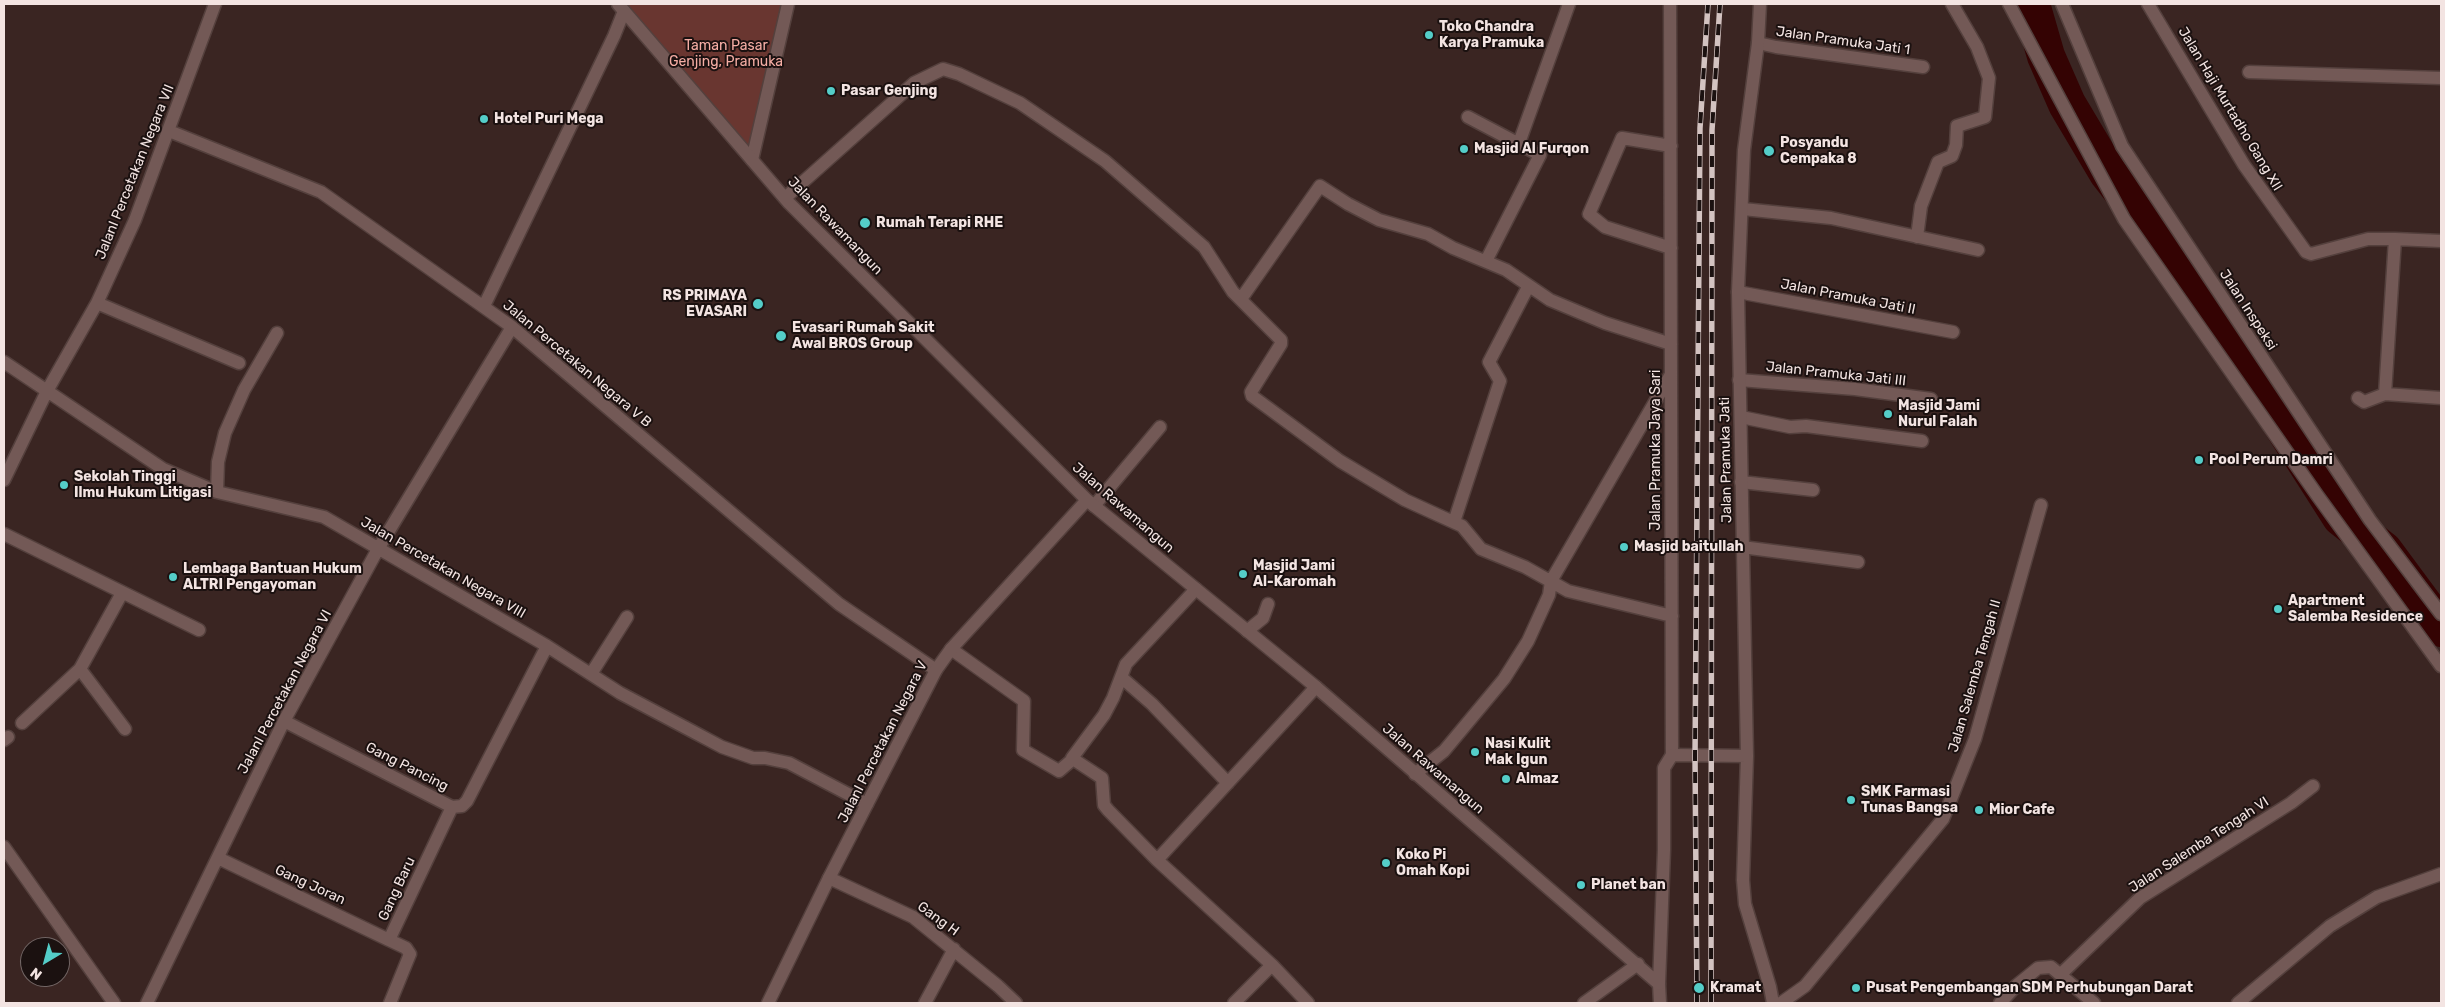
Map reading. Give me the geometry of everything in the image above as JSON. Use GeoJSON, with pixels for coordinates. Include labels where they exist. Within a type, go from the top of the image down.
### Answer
{"type":"FeatureCollection","features":[{"type":"Feature","properties":{"kind":"street","name":"Jalanl Percetakan Negara VII"},"geometry":{"type":"LineString","coordinates":[[4,480],[47,391],[97,303],[135,220],[215,4]]}},
{"type":"Feature","properties":{"kind":"street"},"geometry":{"type":"LineString","coordinates":[[752,160],[788,4]]}},
{"type":"Feature","properties":{"kind":"street"},"geometry":{"type":"LineString","coordinates":[[1519,143],[1569,4]]}},
{"type":"Feature","properties":{"kind":"street","name":"Jalan Pramuka Jaya Sari"},"geometry":{"type":"LineString","coordinates":[[1660,1003],[1664,768],[1672,755],[1670,4]]}},
{"type":"Feature","properties":{"kind":"street","name":"Jalan Pramuka Jati"},"geometry":{"type":"LineString","coordinates":[[1760,4],[1758,43],[1744,150],[1738,292],[1747,756],[1745,904],[1773,1003]]}},
{"type":"Feature","properties":{"kind":"street"},"geometry":{"type":"LineString","coordinates":[[1917,237],[1921,206],[1938,162],[1952,156],[1956,145],[1957,126],[1985,117],[1989,78],[1977,47],[1952,4]]}},
{"type":"Feature","properties":{"kind":"street"},"geometry":{"type":"LineString","coordinates":[[2009,4],[2124,220],[2317,495],[2441,666]]}},
{"type":"Feature","properties":{"kind":"street","name":"Jalan Inspeksi"},"geometry":{"type":"LineString","coordinates":[[2062,4],[2122,146],[2370,520],[2436,599],[2441,614]]}},
{"type":"Feature","properties":{"kind":"street","name":"Jalan Haji Murtadho Gang XII"},"geometry":{"type":"LineString","coordinates":[[2148,4],[2244,165],[2306,252],[2311,254],[2368,239],[2395,245]]}},
{"type":"Feature","properties":{"kind":"street"},"geometry":{"type":"LineString","coordinates":[[484,306],[614,36],[621,7]]}},
{"type":"Feature","properties":{"kind":"street","name":"Jalan Rawamangun"},"geometry":{"type":"LineString","coordinates":[[621,7],[785,198],[1091,503],[1316,687],[1659,984]]}},
{"type":"Feature","properties":{"kind":"street","name":"Jalan Pramuka Jati 1"},"geometry":{"type":"LineString","coordinates":[[1758,43],[1923,67]]}},
{"type":"Feature","properties":{"kind":"street"},"geometry":{"type":"LineString","coordinates":[[785,198],[914,83],[943,69],[1020,103],[1106,161],[1204,247],[1233,292],[1281,342],[1251,392],[1252,396],[1340,460],[1404,500],[1462,526],[1480,549],[1525,567],[1568,591],[1672,616]]}},
{"type":"Feature","properties":{"kind":"street"},"geometry":{"type":"LineString","coordinates":[[2249,72],[2441,78]]}},
{"type":"Feature","properties":{"kind":"street"},"geometry":{"type":"LineString","coordinates":[[1468,117],[1540,155],[1486,261]]}},
{"type":"Feature","properties":{"kind":"street","name":"Jalan Percetakan Negara V B"},"geometry":{"type":"LineString","coordinates":[[168,131],[321,192],[484,306],[512,327],[839,604],[936,670]]}},
{"type":"Feature","properties":{"kind":"street"},"geometry":{"type":"LineString","coordinates":[[1671,146],[1622,138],[1589,214],[1605,227],[1671,248]]}},
{"type":"Feature","properties":{"kind":"street"},"geometry":{"type":"LineString","coordinates":[[1241,299],[1320,186],[1348,204],[1379,220],[1428,234],[1453,248],[1506,270],[1528,287],[1550,300],[1605,323],[1671,344]]}},
{"type":"Feature","properties":{"kind":"street"},"geometry":{"type":"LineString","coordinates":[[1743,208],[1831,218],[1978,250]]}},
{"type":"Feature","properties":{"kind":"street"},"geometry":{"type":"LineString","coordinates":[[2385,394],[2395,245],[2441,241]]}},
{"type":"Feature","properties":{"kind":"street"},"geometry":{"type":"LineString","coordinates":[[1454,522],[1500,381],[1489,362],[1528,287]]}},
{"type":"Feature","properties":{"kind":"street","name":"Jalan Pramuka Jati II"},"geometry":{"type":"LineString","coordinates":[[1738,292],[1953,332]]}},
{"type":"Feature","properties":{"kind":"street"},"geometry":{"type":"LineString","coordinates":[[97,303],[239,363]]}},
{"type":"Feature","properties":{"kind":"street","name":"Jalanl Percetakan Negara VI"},"geometry":{"type":"LineString","coordinates":[[147,1003],[284,721],[378,550],[512,327]]}},
{"type":"Feature","properties":{"kind":"street"},"geometry":{"type":"LineString","coordinates":[[217,492],[218,462],[225,433],[244,390],[277,333]]}},
{"type":"Feature","properties":{"kind":"street","name":"Jalan Percetakan Negara VIII"},"geometry":{"type":"LineString","coordinates":[[4,362],[162,469],[217,492],[324,516],[346,528],[378,550],[547,646],[620,693],[722,747],[753,758],[765,758],[789,763],[867,804]]}},
{"type":"Feature","properties":{"kind":"street"},"geometry":{"type":"LineString","coordinates":[[1416,774],[1444,752],[1504,679],[1528,641],[1549,595],[1551,582],[1671,374]]}},
{"type":"Feature","properties":{"kind":"street","name":"Jalan Pramuka Jati III"},"geometry":{"type":"LineString","coordinates":[[1739,380],[1855,389],[1930,399]]}},
{"type":"Feature","properties":{"kind":"street"},"geometry":{"type":"LineString","coordinates":[[2358,398],[2364,402],[2385,394],[2441,398]]}},
{"type":"Feature","properties":{"kind":"street"},"geometry":{"type":"LineString","coordinates":[[1741,417],[1790,427],[1806,426],[1922,441]]}},
{"type":"Feature","properties":{"kind":"street","name":"Jalanl Percetakan Negara V"},"geometry":{"type":"LineString","coordinates":[[768,1003],[829,878],[936,670],[951,649],[1091,503],[1160,427]]}},
{"type":"Feature","properties":{"kind":"street"},"geometry":{"type":"LineString","coordinates":[[1741,482],[1813,490]]}},
{"type":"Feature","properties":{"kind":"street","name":"Jalan Salemba Tengah II"},"geometry":{"type":"LineString","coordinates":[[1781,1003],[1804,986],[1943,819],[1975,739],[2041,505]]}},
{"type":"Feature","properties":{"kind":"street"},"geometry":{"type":"LineString","coordinates":[[4,534],[199,630]]}},
{"type":"Feature","properties":{"kind":"street"},"geometry":{"type":"LineString","coordinates":[[1742,547],[1858,562]]}},
{"type":"Feature","properties":{"kind":"street"},"geometry":{"type":"LineString","coordinates":[[951,649],[1024,701],[1023,750],[1059,771],[1072,758],[1104,716],[1126,664],[1131,657],[1196,589]]}},
{"type":"Feature","properties":{"kind":"street"},"geometry":{"type":"LineString","coordinates":[[22,722],[80,669],[122,593]]}},
{"type":"Feature","properties":{"kind":"street"},"geometry":{"type":"LineString","coordinates":[[1247,631],[1263,618],[1268,604]]}},
{"type":"Feature","properties":{"kind":"street"},"geometry":{"type":"LineString","coordinates":[[591,674],[627,617]]}},
{"type":"Feature","properties":{"kind":"street","name":"Gang Pancing"},"geometry":{"type":"LineString","coordinates":[[284,721],[452,807],[462,806],[468,801],[547,646]]}},
{"type":"Feature","properties":{"kind":"street"},"geometry":{"type":"LineString","coordinates":[[80,669],[125,729]]}},
{"type":"Feature","properties":{"kind":"street"},"geometry":{"type":"LineString","coordinates":[[1121,677],[1152,704],[1228,783]]}},
{"type":"Feature","properties":{"kind":"street"},"geometry":{"type":"LineString","coordinates":[[1157,860],[1316,687]]}},
{"type":"Feature","properties":{"kind":"street"},"geometry":{"type":"LineString","coordinates":[[1672,755],[1747,756]]}},
{"type":"Feature","properties":{"kind":"street"},"geometry":{"type":"LineString","coordinates":[[1072,758],[1102,778],[1104,805],[1157,860],[1272,965],[1308,1003]]}},
{"type":"Feature","properties":{"kind":"street","name":"Jalan Salemba Tengah VI"},"geometry":{"type":"LineString","coordinates":[[2061,974],[2140,898],[2291,803],[2313,786]]}},
{"type":"Feature","properties":{"kind":"street","name":"Gang Baru"},"geometry":{"type":"LineString","coordinates":[[390,1003],[410,954],[406,948],[389,940],[452,807]]}},
{"type":"Feature","properties":{"kind":"street"},"geometry":{"type":"LineString","coordinates":[[4,847],[114,1003]]}},
{"type":"Feature","properties":{"kind":"street","name":"Gang Joran"},"geometry":{"type":"LineString","coordinates":[[218,858],[389,940]]}},
{"type":"Feature","properties":{"kind":"street"},"geometry":{"type":"LineString","coordinates":[[2238,1003],[2330,926],[2376,897],[2441,874]]}},
{"type":"Feature","properties":{"kind":"street","name":"Gang H"},"geometry":{"type":"LineString","coordinates":[[829,878],[913,917],[954,949],[1016,1003]]}},
{"type":"Feature","properties":{"kind":"street"},"geometry":{"type":"LineString","coordinates":[[925,1003],[954,949]]}},
{"type":"Feature","properties":{"kind":"street"},"geometry":{"type":"LineString","coordinates":[[1584,1003],[1638,964]]}},
{"type":"Feature","properties":{"kind":"street"},"geometry":{"type":"LineString","coordinates":[[1234,1003],[1272,965]]}},
{"type":"Feature","properties":{"kind":"street"},"geometry":{"type":"LineString","coordinates":[[2000,1003],[2017,985],[2038,968],[2051,967],[2094,1003]]}},
{"type":"Feature","properties":{"kind":"green space","name":"Taman Pasar Genjing, Pramuka"},"geometry":{"type":"Polygon","coordinates":[[[618,4],[789,4],[752,160],[618,4]]]}},
{"type":"Feature","properties":{"kind":"waterway"},"geometry":{"type":"LineString","coordinates":[[2031,4],[2046,56],[2067,104],[2108,173],[2148,224],[2221,329],[2341,517],[2384,551],[2441,628]]}},
{"type":"Feature","properties":{"kind":"railway"},"geometry":{"type":"LineString","coordinates":[[1697,1003],[1695,756],[1700,128],[1708,4]]}},
{"type":"Feature","properties":{"kind":"railway"},"geometry":{"type":"LineString","coordinates":[[1711,1003],[1712,130],[1720,4]]}},
{"type":"Feature","properties":{"kind":"place","name":"Toko Chandra Karya Pramuka"},"geometry":{"type":"Point","coordinates":[1429,35]}},
{"type":"Feature","properties":{"kind":"place","name":"Pasar Genjing"},"geometry":{"type":"Point","coordinates":[831,91]}},
{"type":"Feature","properties":{"kind":"place","name":"Hotel Puri Mega"},"geometry":{"type":"Point","coordinates":[484,119]}},
{"type":"Feature","properties":{"kind":"place","name":"Masjid Al Furqon"},"geometry":{"type":"Point","coordinates":[1464,149]}},
{"type":"Feature","properties":{"kind":"place","name":"Posyandu Cempaka 8"},"geometry":{"type":"Point","coordinates":[1769,151]}},
{"type":"Feature","properties":{"kind":"place","name":"Rumah Terapi RHE"},"geometry":{"type":"Point","coordinates":[865,223]}},
{"type":"Feature","properties":{"kind":"place","name":"RS PRIMAYA EVASARI"},"geometry":{"type":"Point","coordinates":[758,304]}},
{"type":"Feature","properties":{"kind":"place","name":"Evasari Rumah Sakit Awal BROS Group"},"geometry":{"type":"Point","coordinates":[781,336]}},
{"type":"Feature","properties":{"kind":"place","name":"Masjid Jami Nurul Falah"},"geometry":{"type":"Point","coordinates":[1888,414]}},
{"type":"Feature","properties":{"kind":"place","name":"Pool Perum Damri"},"geometry":{"type":"Point","coordinates":[2199,460]}},
{"type":"Feature","properties":{"kind":"place","name":"Sekolah Tinggi Ilmu Hukum Litigasi"},"geometry":{"type":"Point","coordinates":[64,485]}},
{"type":"Feature","properties":{"kind":"place","name":"Masjid baitullah"},"geometry":{"type":"Point","coordinates":[1624,547]}},
{"type":"Feature","properties":{"kind":"place","name":"Masjid Jami Al-Karomah"},"geometry":{"type":"Point","coordinates":[1243,574]}},
{"type":"Feature","properties":{"kind":"place","name":"Lembaga Bantuan Hukum ALTRI Pengayoman"},"geometry":{"type":"Point","coordinates":[173,577]}},
{"type":"Feature","properties":{"kind":"place","name":"Apartment Salemba Residence"},"geometry":{"type":"Point","coordinates":[2278,609]}},
{"type":"Feature","properties":{"kind":"place","name":"Nasi Kulit Mak Igun"},"geometry":{"type":"Point","coordinates":[1475,752]}},
{"type":"Feature","properties":{"kind":"place","name":"Almaz"},"geometry":{"type":"Point","coordinates":[1506,779]}},
{"type":"Feature","properties":{"kind":"place","name":"SMK Farmasi Tunas Bangsa"},"geometry":{"type":"Point","coordinates":[1851,800]}},
{"type":"Feature","properties":{"kind":"place","name":"Mior Cafe"},"geometry":{"type":"Point","coordinates":[1979,810]}},
{"type":"Feature","properties":{"kind":"place","name":"Koko Pi Omah Kopi"},"geometry":{"type":"Point","coordinates":[1386,863]}},
{"type":"Feature","properties":{"kind":"place","name":"Planet ban"},"geometry":{"type":"Point","coordinates":[1581,885]}},
{"type":"Feature","properties":{"kind":"place","name":"Kramat"},"geometry":{"type":"Point","coordinates":[1699,988]}},
{"type":"Feature","properties":{"kind":"place","name":"Pusat Pengembangan SDM Perhubungan Darat"},"geometry":{"type":"Point","coordinates":[1856,988]}}]}
